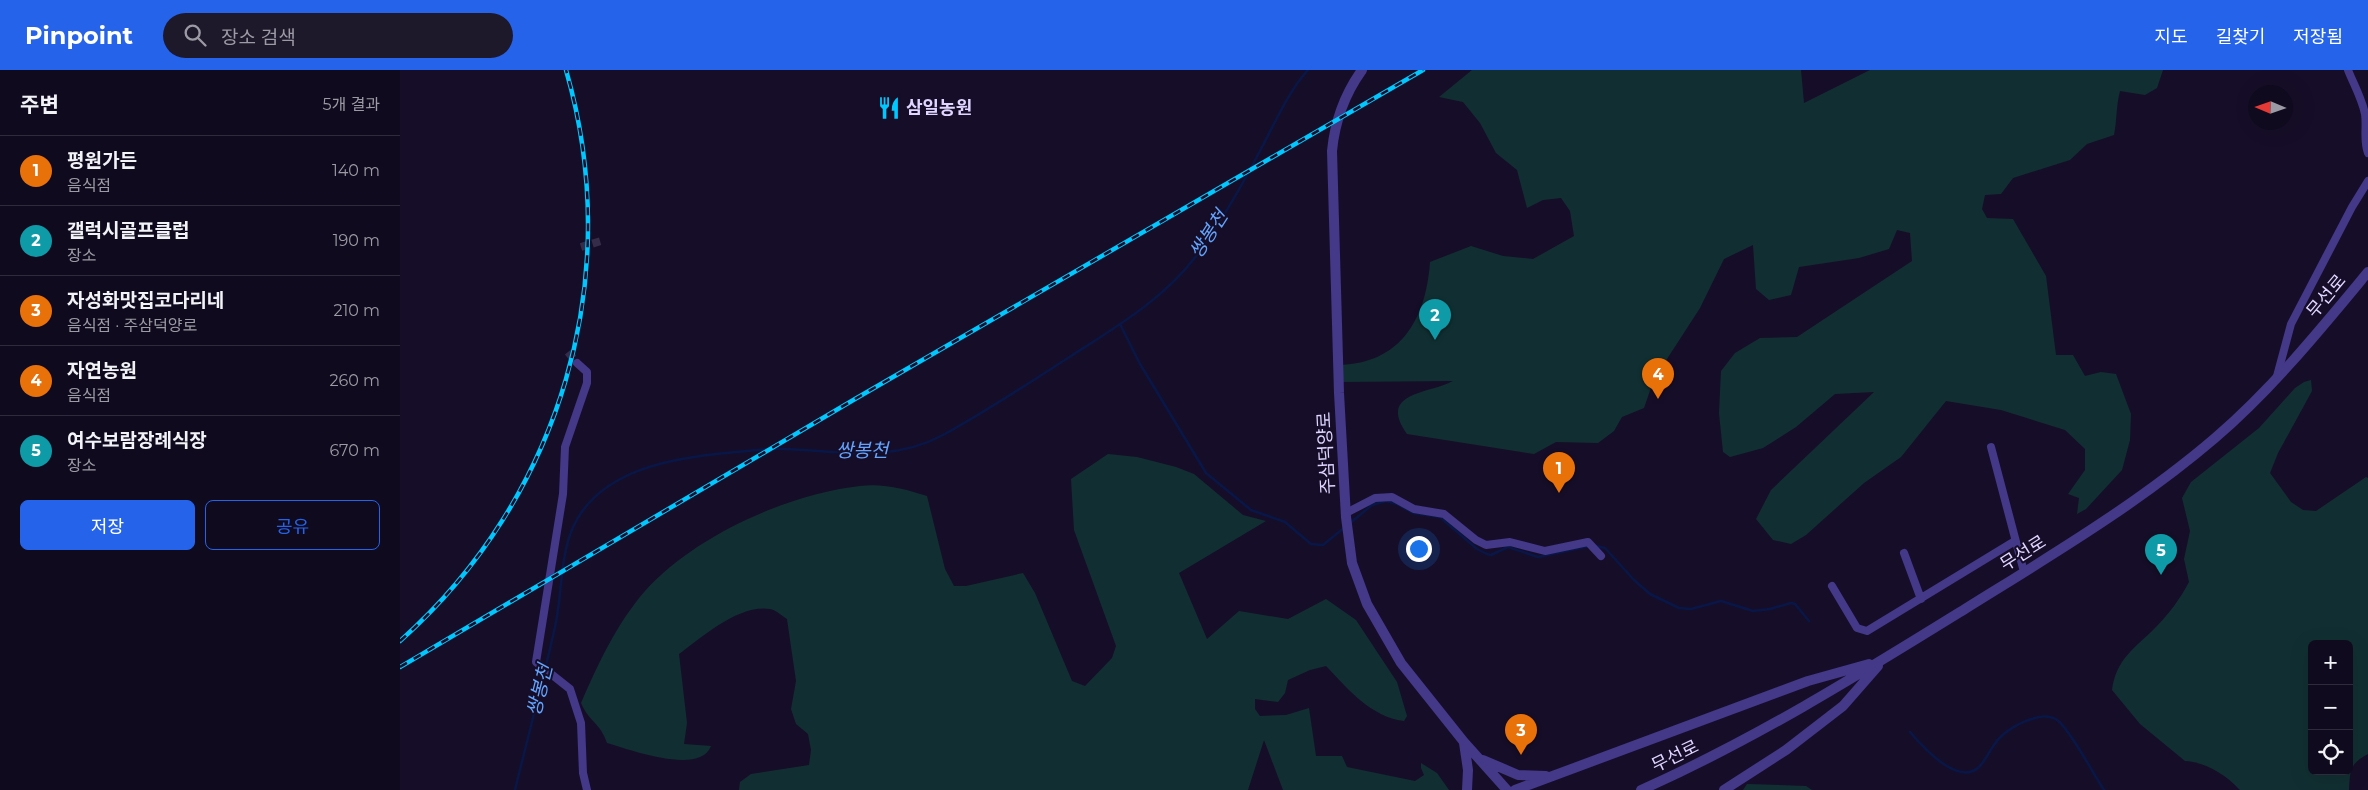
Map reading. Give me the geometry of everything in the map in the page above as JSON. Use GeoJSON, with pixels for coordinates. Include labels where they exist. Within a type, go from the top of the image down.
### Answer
{"type":"FeatureCollection","features":[{"type":"Feature","properties":{"kind":"street","name":"주삼덕양로"},"geometry":{"type":"LineString","coordinates":[[1362,70],[1349,90],[1338,115],[1332,151],[1338,382],[1347,533],[1357,581],[1376,623],[1401,663],[1464,742],[1507,790]]}},
{"type":"Feature","properties":{"kind":"street"},"geometry":{"type":"LineString","coordinates":[[2348,70],[2363,104],[2368,153]]}},
{"type":"Feature","properties":{"kind":"street"},"geometry":{"type":"LineString","coordinates":[[2277,376],[2291,324],[2352,207],[2368,181]]}},
{"type":"Feature","properties":{"kind":"street","name":"무선로"},"geometry":{"type":"LineString","coordinates":[[1641,790],[1700,763],[1792,714],[2024,572],[2117,512],[2183,464],[2234,421],[2277,376],[2368,272]]}},
{"type":"Feature","properties":{"kind":"street"},"geometry":{"type":"LineString","coordinates":[[577,363],[587,372],[588,383],[565,447],[563,494],[537,664],[568,685],[580,717],[583,772],[587,790]]}},
{"type":"Feature","properties":{"kind":"street"},"geometry":{"type":"LineString","coordinates":[[1991,447],[2024,572]]}},
{"type":"Feature","properties":{"kind":"street"},"geometry":{"type":"LineString","coordinates":[[1346,515],[1375,498],[1392,497],[1414,509],[1444,514],[1476,540],[1486,545],[1510,542],[1545,551],[1583,542],[1589,543],[1601,556]]}},
{"type":"Feature","properties":{"kind":"street"},"geometry":{"type":"LineString","coordinates":[[1832,586],[1857,628],[1862,631],[1869,630],[2016,541]]}},
{"type":"Feature","properties":{"kind":"street"},"geometry":{"type":"LineString","coordinates":[[1904,553],[1921,598]]}},
{"type":"Feature","properties":{"kind":"street"},"geometry":{"type":"LineString","coordinates":[[1515,790],[1808,681],[1882,660]]}},
{"type":"Feature","properties":{"kind":"street"},"geometry":{"type":"LineString","coordinates":[[1724,790],[1786,750],[1843,706],[1882,660]]}},
{"type":"Feature","properties":{"kind":"street"},"geometry":{"type":"LineString","coordinates":[[1464,742],[1468,770],[1467,790]]}},
{"type":"Feature","properties":{"kind":"street"},"geometry":{"type":"LineString","coordinates":[[1478,757],[1518,775],[1554,776]]}},
{"type":"Feature","properties":{"kind":"green space"},"geometry":{"type":"Polygon","coordinates":[[[1472,70],[1801,70],[1804,103],[1870,70],[2163,70],[2157,88],[2145,95],[2120,91],[2114,135],[2087,144],[2070,160],[2013,178],[2001,194],[1985,195],[1982,209],[1987,218],[2013,219],[2046,276],[2056,355],[2073,355],[2085,376],[2101,372],[2116,374],[2131,414],[2130,440],[2122,470],[2086,509],[2077,514],[2079,498],[2068,494],[2085,470],[2085,449],[2065,430],[2001,410],[1946,401],[1901,457],[1864,483],[1806,535],[1791,544],[1773,540],[1756,519],[1771,490],[1874,392],[1835,394],[1796,427],[1763,448],[1730,457],[1723,452],[1719,413],[1721,371],[1735,353],[1760,338],[1797,337],[1912,261],[1910,233],[1897,230],[1889,249],[1859,258],[1799,267],[1791,295],[1769,300],[1756,289],[1753,245],[1724,259],[1700,308],[1654,379],[1644,408],[1622,417],[1614,431],[1598,443],[1556,442],[1534,454],[1407,434],[1399,420],[1398,410],[1402,402],[1420,392],[1453,381],[1338,382],[1338,365],[1360,363],[1378,357],[1406,335],[1423,302],[1430,262],[1471,246],[1503,256],[1533,259],[1574,236],[1570,211],[1561,198],[1543,200],[1527,208],[1517,170],[1496,153],[1480,123],[1463,102],[1439,97],[1472,70]]]}},
{"type":"Feature","properties":{"kind":"green space"},"geometry":{"type":"Polygon","coordinates":[[[2311,380],[2312,391],[2278,453],[2270,473],[2291,502],[2303,510],[2316,511],[2366,477],[2368,478],[2368,754],[2353,766],[2353,640],[2308,640],[2308,775],[2351,775],[2349,790],[2240,790],[2215,770],[2185,761],[2140,724],[2112,690],[2114,679],[2122,662],[2165,617],[2189,582],[2184,559],[2190,531],[2182,498],[2191,482],[2259,428],[2295,388],[2311,380]]]}},
{"type":"Feature","properties":{"kind":"green space"},"geometry":{"type":"Polygon","coordinates":[[[1108,454],[1137,457],[1176,467],[1194,474],[1243,515],[1266,521],[1179,573],[1207,639],[1239,611],[1288,619],[1326,599],[1356,620],[1397,682],[1407,716],[1404,721],[1381,714],[1371,708],[1361,701],[1326,666],[1310,670],[1288,680],[1285,693],[1278,702],[1255,699],[1255,709],[1260,716],[1286,715],[1309,708],[1316,756],[1342,756],[1347,767],[1415,781],[1424,775],[1421,763],[1437,773],[1449,790],[1283,790],[1264,740],[1248,790],[739,790],[740,782],[751,774],[809,765],[811,750],[808,734],[796,724],[791,709],[796,681],[787,619],[770,609],[758,609],[734,617],[710,631],[679,654],[687,723],[684,744],[711,746],[704,755],[693,759],[679,760],[646,754],[607,743],[601,731],[587,714],[581,703],[609,644],[626,617],[645,591],[665,571],[716,536],[773,508],[832,491],[869,485],[894,487],[927,496],[945,569],[954,586],[966,586],[1023,573],[1035,593],[1072,681],[1085,686],[1112,658],[1116,646],[1074,530],[1071,479],[1108,454]]]}},
{"type":"Feature","properties":{"kind":"green space"},"geometry":{"type":"Polygon","coordinates":[[[1747,784],[1806,786],[1812,790],[1743,790],[1747,784]]]}},
{"type":"Feature","properties":{"kind":"waterway","name":"쌍봉천"},"geometry":{"type":"LineString","coordinates":[[515,790],[555,627],[567,543],[583,510],[599,493],[619,480],[641,470],[664,463],[713,454],[772,449],[845,453],[885,452],[904,449],[924,444],[976,416],[1122,323],[1154,299],[1184,271],[1223,216],[1288,97],[1308,70]]}},
{"type":"Feature","properties":{"kind":"waterway"},"geometry":{"type":"LineString","coordinates":[[1120,324],[1140,364],[1206,473],[1251,510],[1285,522],[1311,544],[1323,545],[1345,527]]}},
{"type":"Feature","properties":{"kind":"waterway"},"geometry":{"type":"LineString","coordinates":[[1349,524],[1372,505],[1386,501],[1397,504],[1413,513],[1440,517],[1477,549],[1491,555],[1508,547],[1538,557],[1590,546]]}},
{"type":"Feature","properties":{"kind":"waterway"},"geometry":{"type":"LineString","coordinates":[[1596,546],[1605,548],[1634,580],[1650,594],[1679,608],[1691,609],[1721,601],[1753,611],[1770,609],[1791,603],[1795,604],[1809,621]]}},
{"type":"Feature","properties":{"kind":"waterway"},"geometry":{"type":"LineString","coordinates":[[1910,732],[1941,762],[1961,772],[1970,772],[1979,767],[1997,740],[2012,728],[2035,718],[2052,718],[2057,720],[2068,732],[2104,790]]}},
{"type":"Feature","properties":{"kind":"tunnel"},"geometry":{"type":"LineString","coordinates":[[581,247],[601,241]]}},
{"type":"Feature","properties":{"kind":"tunnel"},"geometry":{"type":"LineString","coordinates":[[568,352],[577,363]]}},
{"type":"Feature","properties":{"kind":"railway"},"geometry":{"type":"LineString","coordinates":[[400,641],[456,584],[502,521],[539,452],[566,379],[582,304],[588,226],[583,148],[566,70]]}},
{"type":"Feature","properties":{"kind":"railway"},"geometry":{"type":"LineString","coordinates":[[400,667],[855,399],[1423,70]]}},
{"type":"Feature","properties":{"kind":"place","name":"삼일농원"},"geometry":{"type":"Point","coordinates":[889,108]}},
{"type":"Feature","properties":{"kind":"place","name":"갤럭시골프클럽"},"geometry":{"type":"Point","coordinates":[1435,340]}},
{"type":"Feature","properties":{"kind":"place","name":"자연농원"},"geometry":{"type":"Point","coordinates":[1658,399]}},
{"type":"Feature","properties":{"kind":"place","name":"평원가든"},"geometry":{"type":"Point","coordinates":[1559,493]}},
{"type":"Feature","properties":{"kind":"place","name":"여수보람장례식장"},"geometry":{"type":"Point","coordinates":[2161,575]}},
{"type":"Feature","properties":{"kind":"place","name":"자성화맛집코다리네"},"geometry":{"type":"Point","coordinates":[1521,755]}}]}
